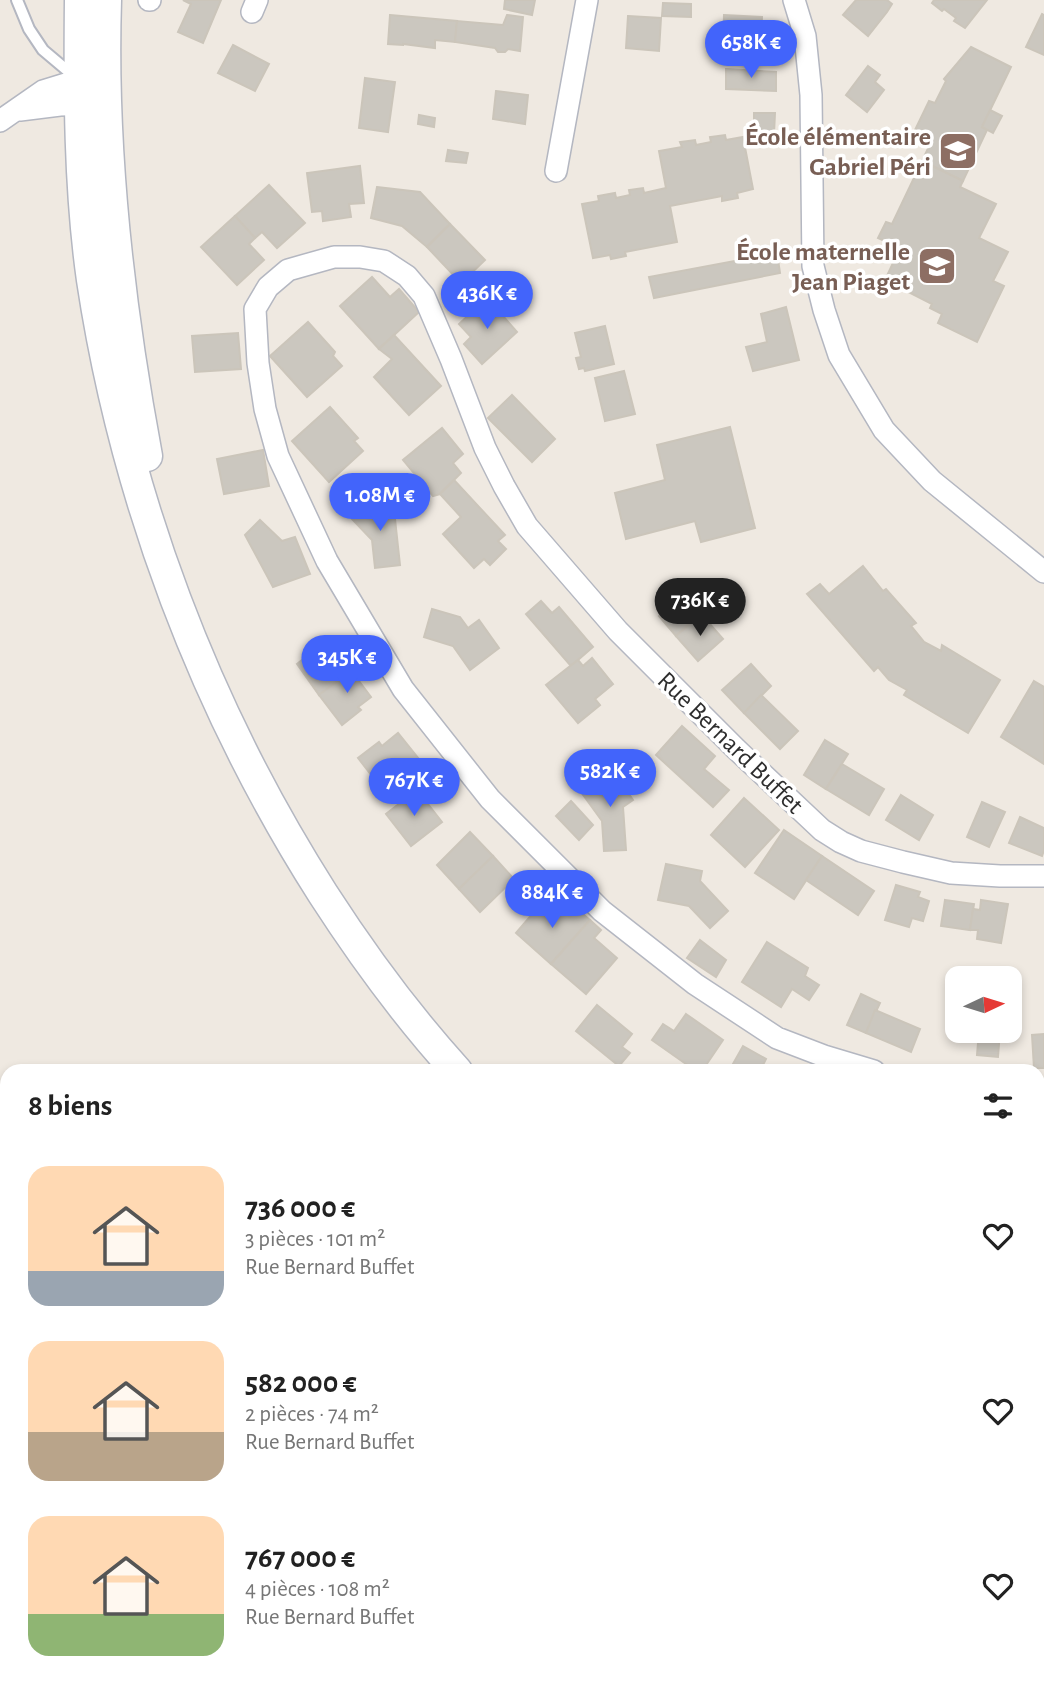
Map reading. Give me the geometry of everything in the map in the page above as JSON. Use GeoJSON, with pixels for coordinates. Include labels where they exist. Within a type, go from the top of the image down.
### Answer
{"type":"FeatureCollection","features":[{"type":"Feature","properties":{"kind":"main road"},"geometry":{"type":"LineString","coordinates":[[80,0],[93,93]]}},
{"type":"Feature","properties":{"kind":"main road"},"geometry":{"type":"LineString","coordinates":[[106,0],[93,93],[85,217],[102,342],[118,416],[143,508],[214,694],[243,755],[300,858],[391,991],[451,1064]]}},
{"type":"Feature","properties":{"kind":"street"},"geometry":{"type":"LineString","coordinates":[[556,171],[587,0]]}},
{"type":"Feature","properties":{"kind":"street"},"geometry":{"type":"LineString","coordinates":[[794,0],[805,36],[811,95],[813,266],[839,355],[884,430],[913,461],[932,481],[1044,572]]}},
{"type":"Feature","properties":{"kind":"street"},"geometry":{"type":"LineString","coordinates":[[9,116],[43,91],[60,85],[93,93]]}},
{"type":"Feature","properties":{"kind":"street","name":"Rue Bernard Buffet"},"geometry":{"type":"LineString","coordinates":[[851,1064],[777,1038],[695,984],[602,911],[490,799],[403,689],[327,561],[278,456],[265,409],[258,363],[256,309],[268,287],[288,270],[334,257],[384,261],[407,276],[424,296],[485,447],[527,526],[618,631],[822,830],[861,850],[951,873],[1044,876]]}},
{"type":"Feature","properties":{"kind":"lane"},"geometry":{"type":"LineString","coordinates":[[17,0],[29,29],[43,50],[93,93]]}},
{"type":"Feature","properties":{"kind":"building"},"geometry":{"type":"Polygon","coordinates":[[[183,0],[221,0],[203,43],[178,32],[191,4],[183,0]]]}},
{"type":"Feature","properties":{"kind":"building"},"geometry":{"type":"Polygon","coordinates":[[[505,0],[535,0],[532,15],[504,9],[505,0]]]}},
{"type":"Feature","properties":{"kind":"building"},"geometry":{"type":"Polygon","coordinates":[[[856,0],[887,0],[892,4],[868,36],[843,15],[856,0]]]}},
{"type":"Feature","properties":{"kind":"building"},"geometry":{"type":"Polygon","coordinates":[[[934,0],[987,0],[965,28],[954,21],[956,18],[932,3],[934,0]]]}},
{"type":"Feature","properties":{"kind":"building"},"geometry":{"type":"Polygon","coordinates":[[[663,3],[691,4],[691,17],[662,16],[663,3]]]}},
{"type":"Feature","properties":{"kind":"building"},"geometry":{"type":"Polygon","coordinates":[[[1042,14],[1044,15],[1044,55],[1026,47],[1042,14]]]}},
{"type":"Feature","properties":{"kind":"building"},"geometry":{"type":"Polygon","coordinates":[[[390,15],[457,21],[455,42],[435,40],[435,48],[388,44],[390,15]]]}},
{"type":"Feature","properties":{"kind":"building"},"geometry":{"type":"Polygon","coordinates":[[[507,15],[523,17],[520,51],[508,49],[498,52],[495,48],[455,42],[457,21],[503,25],[507,15]]]}},
{"type":"Feature","properties":{"kind":"building"},"geometry":{"type":"Polygon","coordinates":[[[724,15],[762,17],[760,59],[723,58],[724,15]]]}},
{"type":"Feature","properties":{"kind":"building"},"geometry":{"type":"Polygon","coordinates":[[[628,16],[661,18],[659,51],[626,48],[628,16]]]}},
{"type":"Feature","properties":{"kind":"building"},"geometry":{"type":"Polygon","coordinates":[[[233,45],[269,64],[255,91],[218,73],[233,45]]]}},
{"type":"Feature","properties":{"kind":"building"},"geometry":{"type":"Polygon","coordinates":[[[971,47],[1011,67],[982,127],[987,130],[963,181],[922,161],[933,138],[915,130],[929,101],[935,103],[946,81],[944,79],[971,47]]]}},
{"type":"Feature","properties":{"kind":"building"},"geometry":{"type":"Polygon","coordinates":[[[868,66],[880,75],[875,82],[884,90],[867,112],[846,95],[868,66]]]}},
{"type":"Feature","properties":{"kind":"building"},"geometry":{"type":"Polygon","coordinates":[[[726,69],[776,72],[776,91],[726,89],[726,69]]]}},
{"type":"Feature","properties":{"kind":"building"},"geometry":{"type":"Polygon","coordinates":[[[365,78],[395,82],[388,132],[359,128],[365,78]]]}},
{"type":"Feature","properties":{"kind":"building"},"geometry":{"type":"Polygon","coordinates":[[[496,91],[528,95],[525,124],[493,119],[496,91]]]}},
{"type":"Feature","properties":{"kind":"building"},"geometry":{"type":"Polygon","coordinates":[[[990,110],[1002,116],[993,133],[982,127],[990,110]]]}},
{"type":"Feature","properties":{"kind":"building"},"geometry":{"type":"Polygon","coordinates":[[[754,113],[775,113],[774,134],[754,133],[754,113]]]}},
{"type":"Feature","properties":{"kind":"building"},"geometry":{"type":"Polygon","coordinates":[[[419,115],[435,118],[434,127],[418,124],[419,115]]]}},
{"type":"Feature","properties":{"kind":"building"},"geometry":{"type":"Polygon","coordinates":[[[725,135],[726,140],[743,137],[753,189],[737,193],[738,198],[722,201],[722,196],[670,206],[677,242],[625,252],[626,256],[611,259],[610,255],[593,258],[582,204],[599,201],[598,196],[615,193],[616,198],[630,195],[629,190],[643,188],[644,193],[666,188],[659,151],[682,147],[680,142],[695,140],[696,145],[711,142],[710,137],[725,135]]]}},
{"type":"Feature","properties":{"kind":"building"},"geometry":{"type":"Polygon","coordinates":[[[448,150],[468,153],[466,163],[446,161],[448,150]]]}},
{"type":"Feature","properties":{"kind":"building"},"geometry":{"type":"Polygon","coordinates":[[[922,161],[963,181],[960,187],[996,204],[979,238],[1008,252],[993,281],[1004,286],[977,342],[938,323],[942,314],[930,308],[932,304],[885,280],[900,248],[878,238],[886,222],[892,224],[922,161]]]}},
{"type":"Feature","properties":{"kind":"building"},"geometry":{"type":"Polygon","coordinates":[[[360,166],[364,203],[349,204],[351,217],[323,221],[322,211],[312,212],[307,173],[360,166]]]}},
{"type":"Feature","properties":{"kind":"building"},"geometry":{"type":"Polygon","coordinates":[[[269,185],[305,223],[277,248],[262,232],[255,238],[235,216],[269,185]]]}},
{"type":"Feature","properties":{"kind":"building"},"geometry":{"type":"Polygon","coordinates":[[[377,187],[420,192],[450,224],[427,247],[402,226],[371,218],[377,187]]]}},
{"type":"Feature","properties":{"kind":"building"},"geometry":{"type":"Polygon","coordinates":[[[235,216],[255,238],[249,244],[264,260],[237,285],[201,247],[235,216]]]}},
{"type":"Feature","properties":{"kind":"building"},"geometry":{"type":"Polygon","coordinates":[[[450,224],[485,260],[461,283],[427,247],[450,224]]]}},
{"type":"Feature","properties":{"kind":"building"},"geometry":{"type":"Polygon","coordinates":[[[777,253],[780,273],[654,298],[649,277],[777,253]]]}},
{"type":"Feature","properties":{"kind":"building"},"geometry":{"type":"Polygon","coordinates":[[[372,277],[390,297],[399,289],[419,312],[379,349],[340,306],[372,277]]]}},
{"type":"Feature","properties":{"kind":"building"},"geometry":{"type":"Polygon","coordinates":[[[487,298],[517,332],[482,364],[464,344],[471,337],[459,324],[487,298]]]}},
{"type":"Feature","properties":{"kind":"building"},"geometry":{"type":"Polygon","coordinates":[[[786,307],[799,360],[753,371],[746,347],[767,342],[761,314],[786,307]]]}},
{"type":"Feature","properties":{"kind":"building"},"geometry":{"type":"Polygon","coordinates":[[[308,322],[335,352],[333,356],[342,366],[307,397],[270,356],[308,322]]]}},
{"type":"Feature","properties":{"kind":"building"},"geometry":{"type":"Polygon","coordinates":[[[605,326],[614,364],[585,371],[584,368],[579,369],[576,358],[581,357],[575,333],[605,326]]]}},
{"type":"Feature","properties":{"kind":"building"},"geometry":{"type":"Polygon","coordinates":[[[238,333],[241,369],[195,372],[192,336],[238,333]]]}},
{"type":"Feature","properties":{"kind":"building"},"geometry":{"type":"Polygon","coordinates":[[[394,335],[441,386],[409,415],[374,377],[392,359],[379,349],[394,335]]]}},
{"type":"Feature","properties":{"kind":"building"},"geometry":{"type":"Polygon","coordinates":[[[624,371],[635,414],[605,421],[595,378],[624,371]]]}},
{"type":"Feature","properties":{"kind":"building"},"geometry":{"type":"Polygon","coordinates":[[[512,395],[555,439],[532,462],[488,418],[512,395]]]}},
{"type":"Feature","properties":{"kind":"building"},"geometry":{"type":"Polygon","coordinates":[[[330,407],[358,438],[354,441],[363,451],[329,482],[292,441],[330,407]]]}},
{"type":"Feature","properties":{"kind":"building"},"geometry":{"type":"Polygon","coordinates":[[[730,427],[755,528],[701,542],[695,521],[626,539],[615,493],[665,480],[657,445],[730,427]]]}},
{"type":"Feature","properties":{"kind":"building"},"geometry":{"type":"Polygon","coordinates":[[[442,428],[463,454],[453,463],[461,473],[440,494],[433,496],[403,460],[442,428]]]}},
{"type":"Feature","properties":{"kind":"building"},"geometry":{"type":"Polygon","coordinates":[[[263,450],[269,486],[224,494],[217,459],[263,450]]]}},
{"type":"Feature","properties":{"kind":"building"},"geometry":{"type":"Polygon","coordinates":[[[454,480],[505,535],[498,541],[506,549],[490,565],[484,559],[474,568],[443,534],[461,517],[440,494],[454,480]]]}},
{"type":"Feature","properties":{"kind":"building"},"geometry":{"type":"Polygon","coordinates":[[[374,497],[395,519],[400,565],[375,568],[372,540],[352,519],[374,497]]]}},
{"type":"Feature","properties":{"kind":"building"},"geometry":{"type":"Polygon","coordinates":[[[260,520],[282,541],[295,537],[310,574],[273,587],[245,535],[260,520]]]}},
{"type":"Feature","properties":{"kind":"building"},"geometry":{"type":"Polygon","coordinates":[[[863,566],[883,591],[886,589],[916,623],[911,626],[924,642],[941,651],[942,645],[1000,680],[968,733],[904,695],[907,690],[889,680],[878,667],[874,671],[807,594],[820,584],[829,594],[863,566]]]}},
{"type":"Feature","properties":{"kind":"building"},"geometry":{"type":"Polygon","coordinates":[[[689,589],[706,609],[676,636],[659,616],[689,589]]]}},
{"type":"Feature","properties":{"kind":"building"},"geometry":{"type":"Polygon","coordinates":[[[541,601],[552,613],[559,607],[593,647],[571,666],[526,614],[541,601]]]}},
{"type":"Feature","properties":{"kind":"building"},"geometry":{"type":"Polygon","coordinates":[[[432,609],[460,617],[468,628],[479,620],[499,648],[470,670],[453,646],[424,637],[432,609]]]}},
{"type":"Feature","properties":{"kind":"building"},"geometry":{"type":"Polygon","coordinates":[[[701,614],[723,639],[698,661],[676,636],[701,614]]]}},
{"type":"Feature","properties":{"kind":"building"},"geometry":{"type":"Polygon","coordinates":[[[332,643],[344,660],[354,652],[362,663],[319,695],[297,664],[316,649],[319,653],[332,643]]]}},
{"type":"Feature","properties":{"kind":"building"},"geometry":{"type":"Polygon","coordinates":[[[592,658],[613,684],[595,699],[600,705],[578,723],[546,685],[578,660],[583,666],[592,658]]]}},
{"type":"Feature","properties":{"kind":"building"},"geometry":{"type":"Polygon","coordinates":[[[362,663],[369,673],[359,681],[371,697],[358,707],[361,710],[342,725],[319,695],[362,663]]]}},
{"type":"Feature","properties":{"kind":"building"},"geometry":{"type":"Polygon","coordinates":[[[751,664],[771,686],[744,713],[722,690],[751,664]]]}},
{"type":"Feature","properties":{"kind":"building"},"geometry":{"type":"Polygon","coordinates":[[[1034,681],[1044,687],[1044,764],[1001,737],[1034,681]]]}},
{"type":"Feature","properties":{"kind":"building"},"geometry":{"type":"Polygon","coordinates":[[[761,695],[798,731],[780,749],[744,713],[761,695]]]}},
{"type":"Feature","properties":{"kind":"building"},"geometry":{"type":"Polygon","coordinates":[[[682,726],[715,756],[704,769],[729,790],[713,807],[656,755],[682,726]]]}},
{"type":"Feature","properties":{"kind":"building"},"geometry":{"type":"Polygon","coordinates":[[[398,733],[419,759],[401,773],[410,784],[390,799],[358,758],[379,742],[382,746],[398,733]]]}},
{"type":"Feature","properties":{"kind":"building"},"geometry":{"type":"Polygon","coordinates":[[[825,740],[848,754],[826,789],[804,775],[825,740]]]}},
{"type":"Feature","properties":{"kind":"building"},"geometry":{"type":"Polygon","coordinates":[[[842,764],[884,789],[869,815],[826,789],[842,764]]]}},
{"type":"Feature","properties":{"kind":"building"},"geometry":{"type":"Polygon","coordinates":[[[612,770],[633,800],[623,807],[626,850],[604,851],[602,821],[581,792],[612,770]]]}},
{"type":"Feature","properties":{"kind":"building"},"geometry":{"type":"Polygon","coordinates":[[[417,790],[442,822],[411,846],[386,814],[417,790]]]}},
{"type":"Feature","properties":{"kind":"building"},"geometry":{"type":"Polygon","coordinates":[[[901,795],[933,815],[919,840],[886,820],[901,795]]]}},
{"type":"Feature","properties":{"kind":"building"},"geometry":{"type":"Polygon","coordinates":[[[744,798],[779,830],[745,867],[711,835],[744,798]]]}},
{"type":"Feature","properties":{"kind":"building"},"geometry":{"type":"Polygon","coordinates":[[[571,801],[593,825],[579,840],[556,816],[571,801]]]}},
{"type":"Feature","properties":{"kind":"building"},"geometry":{"type":"Polygon","coordinates":[[[982,802],[1005,812],[989,847],[967,837],[982,802]]]}},
{"type":"Feature","properties":{"kind":"building"},"geometry":{"type":"Polygon","coordinates":[[[1020,817],[1044,828],[1042,856],[1009,843],[1020,817]]]}},
{"type":"Feature","properties":{"kind":"building"},"geometry":{"type":"Polygon","coordinates":[[[784,830],[822,856],[794,899],[755,873],[784,830]]]}},
{"type":"Feature","properties":{"kind":"building"},"geometry":{"type":"Polygon","coordinates":[[[470,832],[493,856],[459,889],[437,865],[470,832]]]}},
{"type":"Feature","properties":{"kind":"building"},"geometry":{"type":"Polygon","coordinates":[[[493,856],[514,879],[480,912],[459,889],[493,856]]]}},
{"type":"Feature","properties":{"kind":"building"},"geometry":{"type":"Polygon","coordinates":[[[822,856],[874,891],[858,915],[806,880],[822,856]]]}},
{"type":"Feature","properties":{"kind":"building"},"geometry":{"type":"Polygon","coordinates":[[[666,864],[702,871],[700,881],[728,911],[710,928],[689,906],[658,900],[666,864]]]}},
{"type":"Feature","properties":{"kind":"building"},"geometry":{"type":"Polygon","coordinates":[[[896,885],[920,892],[918,897],[929,901],[923,921],[912,918],[909,927],[885,920],[896,885]]]}},
{"type":"Feature","properties":{"kind":"building"},"geometry":{"type":"Polygon","coordinates":[[[547,897],[570,917],[577,909],[590,920],[551,964],[516,933],[547,897]]]}},
{"type":"Feature","properties":{"kind":"building"},"geometry":{"type":"Polygon","coordinates":[[[945,900],[974,904],[970,930],[941,926],[945,900]]]}},
{"type":"Feature","properties":{"kind":"building"},"geometry":{"type":"Polygon","coordinates":[[[981,900],[1008,904],[1001,943],[977,939],[978,930],[970,930],[973,909],[980,910],[981,900]]]}},
{"type":"Feature","properties":{"kind":"building"},"geometry":{"type":"Polygon","coordinates":[[[590,920],[601,930],[594,938],[617,958],[586,994],[551,964],[590,920]]]}},
{"type":"Feature","properties":{"kind":"building"},"geometry":{"type":"Polygon","coordinates":[[[700,940],[726,960],[716,977],[687,958],[700,940]]]}},
{"type":"Feature","properties":{"kind":"building"},"geometry":{"type":"Polygon","coordinates":[[[767,942],[808,968],[805,976],[819,985],[809,1000],[792,989],[781,1007],[742,982],[767,942]]]}},
{"type":"Feature","properties":{"kind":"building"},"geometry":{"type":"Polygon","coordinates":[[[861,994],[880,1003],[866,1033],[847,1025],[861,994]]]}},
{"type":"Feature","properties":{"kind":"building"},"geometry":{"type":"Polygon","coordinates":[[[597,1005],[632,1034],[622,1047],[630,1053],[621,1064],[617,1064],[576,1031],[597,1005]]]}},
{"type":"Feature","properties":{"kind":"building"},"geometry":{"type":"Polygon","coordinates":[[[875,1010],[920,1029],[911,1052],[866,1033],[875,1010]]]}},
{"type":"Feature","properties":{"kind":"building"},"geometry":{"type":"Polygon","coordinates":[[[686,1014],[723,1040],[707,1064],[686,1064],[652,1040],[663,1024],[674,1031],[686,1014]]]}},
{"type":"Feature","properties":{"kind":"building"},"geometry":{"type":"Polygon","coordinates":[[[1044,1034],[1044,1064],[1034,1064],[1032,1035],[1044,1034]]]}},
{"type":"Feature","properties":{"kind":"building"},"geometry":{"type":"Polygon","coordinates":[[[978,1043],[999,1043],[998,1057],[977,1055],[978,1043]]]}},
{"type":"Feature","properties":{"kind":"building"},"geometry":{"type":"Polygon","coordinates":[[[743,1046],[766,1059],[764,1064],[733,1064],[743,1046]]]}},
{"type":"Feature","properties":{"kind":"place","name":"École élémentaire Gabriel Péri"},"geometry":{"type":"Point","coordinates":[958,151]}},
{"type":"Feature","properties":{"kind":"place","name":"École maternelle Jean Piaget"},"geometry":{"type":"Point","coordinates":[937,266]}}]}
